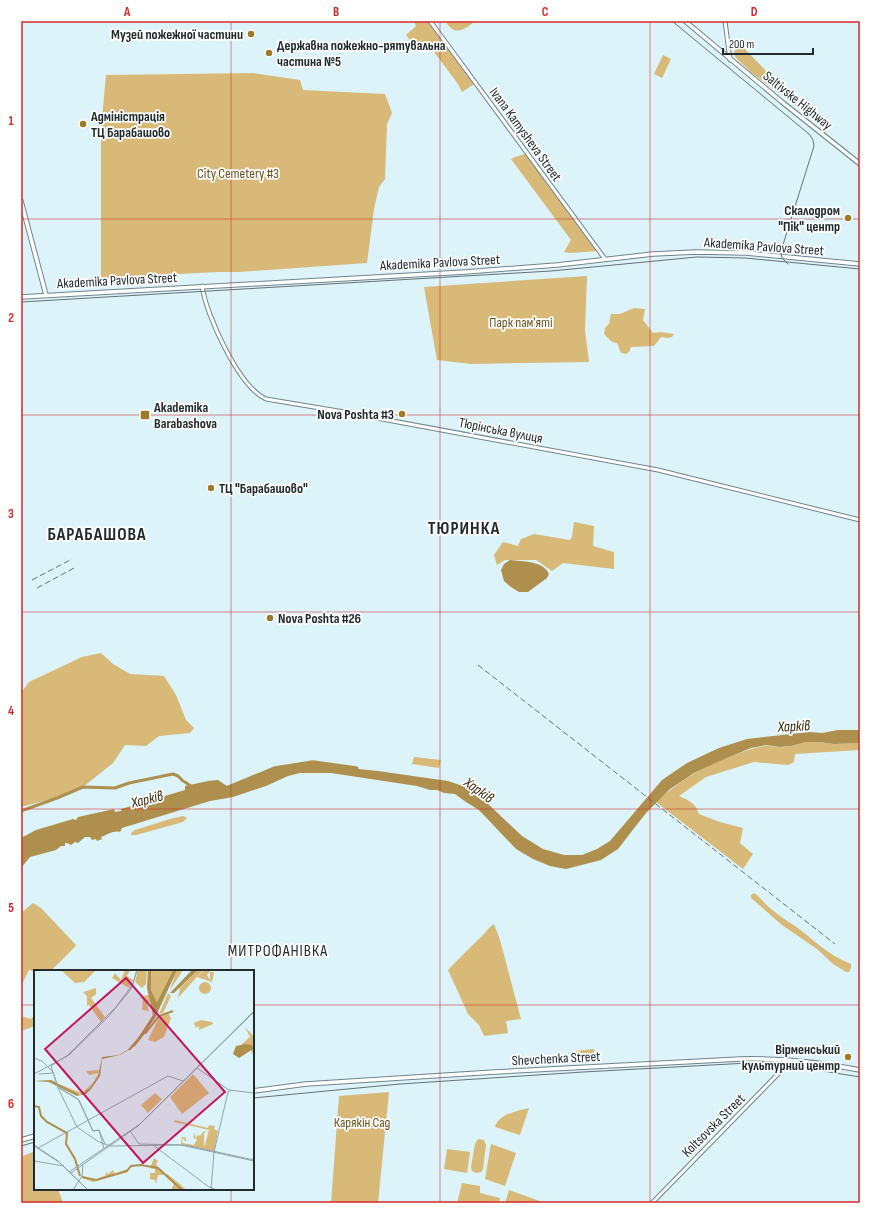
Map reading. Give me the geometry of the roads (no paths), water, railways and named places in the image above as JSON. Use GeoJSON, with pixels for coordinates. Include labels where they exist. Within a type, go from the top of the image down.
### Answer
{"type":"FeatureCollection","features":[{"type":"Feature","properties":{"kind":"main road","name":"Ivana Kamysheva Street"},"geometry":{"type":"LineString","coordinates":[[430,21],[605,259]]}},
{"type":"Feature","properties":{"kind":"main road","name":"Saltivske Highway"},"geometry":{"type":"LineString","coordinates":[[685,21],[730,60],[860,164]]}},
{"type":"Feature","properties":{"kind":"main road"},"geometry":{"type":"LineString","coordinates":[[725,21],[730,60]]}},
{"type":"Feature","properties":{"kind":"main road"},"geometry":{"type":"LineString","coordinates":[[21,201],[46,295]]}},
{"type":"Feature","properties":{"kind":"main road","name":"Akademika Pavlova Street"},"geometry":{"type":"LineString","coordinates":[[21,297],[465,272],[557,265],[653,254],[719,252],[860,264]]}},
{"type":"Feature","properties":{"kind":"main road","name":"Тюрінська вулиця"},"geometry":{"type":"LineString","coordinates":[[202,286],[207,307],[232,362],[252,388],[260,396],[266,399],[367,416],[658,470],[860,520]]}},
{"type":"Feature","properties":{"kind":"main road","name":"Shevchenka Street"},"geometry":{"type":"LineString","coordinates":[[254,1091],[306,1084],[701,1061],[766,1059],[785,1060],[829,1064],[860,1070]]}},
{"type":"Feature","properties":{"kind":"main road","name":"Koltsovska Street"},"geometry":{"type":"LineString","coordinates":[[652,1203],[775,1078],[780,1072],[785,1060]]}},
{"type":"Feature","properties":{"kind":"main road"},"geometry":{"type":"LineString","coordinates":[[21,1140],[34,1136]]}},
{"type":"Feature","properties":{"kind":"waterway","name":"Харків"},"geometry":{"type":"LineString","coordinates":[[224,790],[275,769],[313,763],[356,769]]}},
{"type":"Feature","properties":{"kind":"waterway"},"geometry":{"type":"LineString","coordinates":[[21,811],[83,787],[115,788],[129,783],[173,774],[178,776],[183,781]]}},
{"type":"Feature","properties":{"kind":"waterway"},"geometry":{"type":"LineString","coordinates":[[185,782],[192,787]]}},
{"type":"Feature","properties":{"kind":"tram line"},"geometry":{"type":"LineString","coordinates":[[672,21],[809,134],[813,140],[814,146],[781,251],[782,258],[788,264]]}},
{"type":"Feature","properties":{"kind":"tram line"},"geometry":{"type":"LineString","coordinates":[[21,302],[551,271],[697,257],[745,258],[860,269]]}},
{"type":"Feature","properties":{"kind":"tram line"},"geometry":{"type":"LineString","coordinates":[[254,1098],[400,1084],[767,1062],[860,1077]]}},
{"type":"Feature","properties":{"kind":"tram line"},"geometry":{"type":"LineString","coordinates":[[21,1146],[34,1142]]}},
{"type":"Feature","properties":{"kind":"railway"},"geometry":{"type":"LineString","coordinates":[[32,580],[72,559]]}},
{"type":"Feature","properties":{"kind":"railway"},"geometry":{"type":"LineString","coordinates":[[37,588],[76,567]]}},
{"type":"Feature","properties":{"kind":"railway"},"geometry":{"type":"LineString","coordinates":[[478,665],[835,944]]}},
{"type":"Feature","properties":{"kind":"place","name":"Музей пожежної частини"},"geometry":{"type":"Point","coordinates":[251,34]}},
{"type":"Feature","properties":{"kind":"place","name":"Державна пожежно-рятувальна частина №5"},"geometry":{"type":"Point","coordinates":[269,53]}},
{"type":"Feature","properties":{"kind":"place","name":"Адміністрація ТЦ Барабашово"},"geometry":{"type":"Point","coordinates":[83,124]}},
{"type":"Feature","properties":{"kind":"place","name":"Скалодром \"Пік\" центр"},"geometry":{"type":"Point","coordinates":[848,218]}},
{"type":"Feature","properties":{"kind":"place","name":"Nova Poshta #3"},"geometry":{"type":"Point","coordinates":[402,414]}},
{"type":"Feature","properties":{"kind":"place","name":"Akademіka Barabashova"},"geometry":{"type":"Point","coordinates":[145,415]}},
{"type":"Feature","properties":{"kind":"place","name":"ТЦ \"Барабашово\""},"geometry":{"type":"Point","coordinates":[211,488]}},
{"type":"Feature","properties":{"kind":"place","name":"Nova Poshta #26"},"geometry":{"type":"Point","coordinates":[270,618]}},
{"type":"Feature","properties":{"kind":"place","name":"Вірменський культурний центр"},"geometry":{"type":"Point","coordinates":[848,1057]}},
{"type":"Feature","properties":{"kind":"district","name":"ТЮРИНКА"},"geometry":{"type":"Point","coordinates":[464,528]}},
{"type":"Feature","properties":{"kind":"district","name":"БАРАБАШОВА"},"geometry":{"type":"Point","coordinates":[97,534]}},
{"type":"Feature","properties":{"kind":"district","name":"МИТРОФАНІВКА"},"geometry":{"type":"Point","coordinates":[278,950]}},
{"type":"Feature","properties":{"kind":"park label","name":"City Cemetery #3"},"geometry":{"type":"Point","coordinates":[238,173]}},
{"type":"Feature","properties":{"kind":"park label","name":"Парк пам'яті"},"geometry":{"type":"Point","coordinates":[521,322]}},
{"type":"Feature","properties":{"kind":"park label","name":"Карякін Сад"},"geometry":{"type":"Point","coordinates":[362,1122]}}]}
